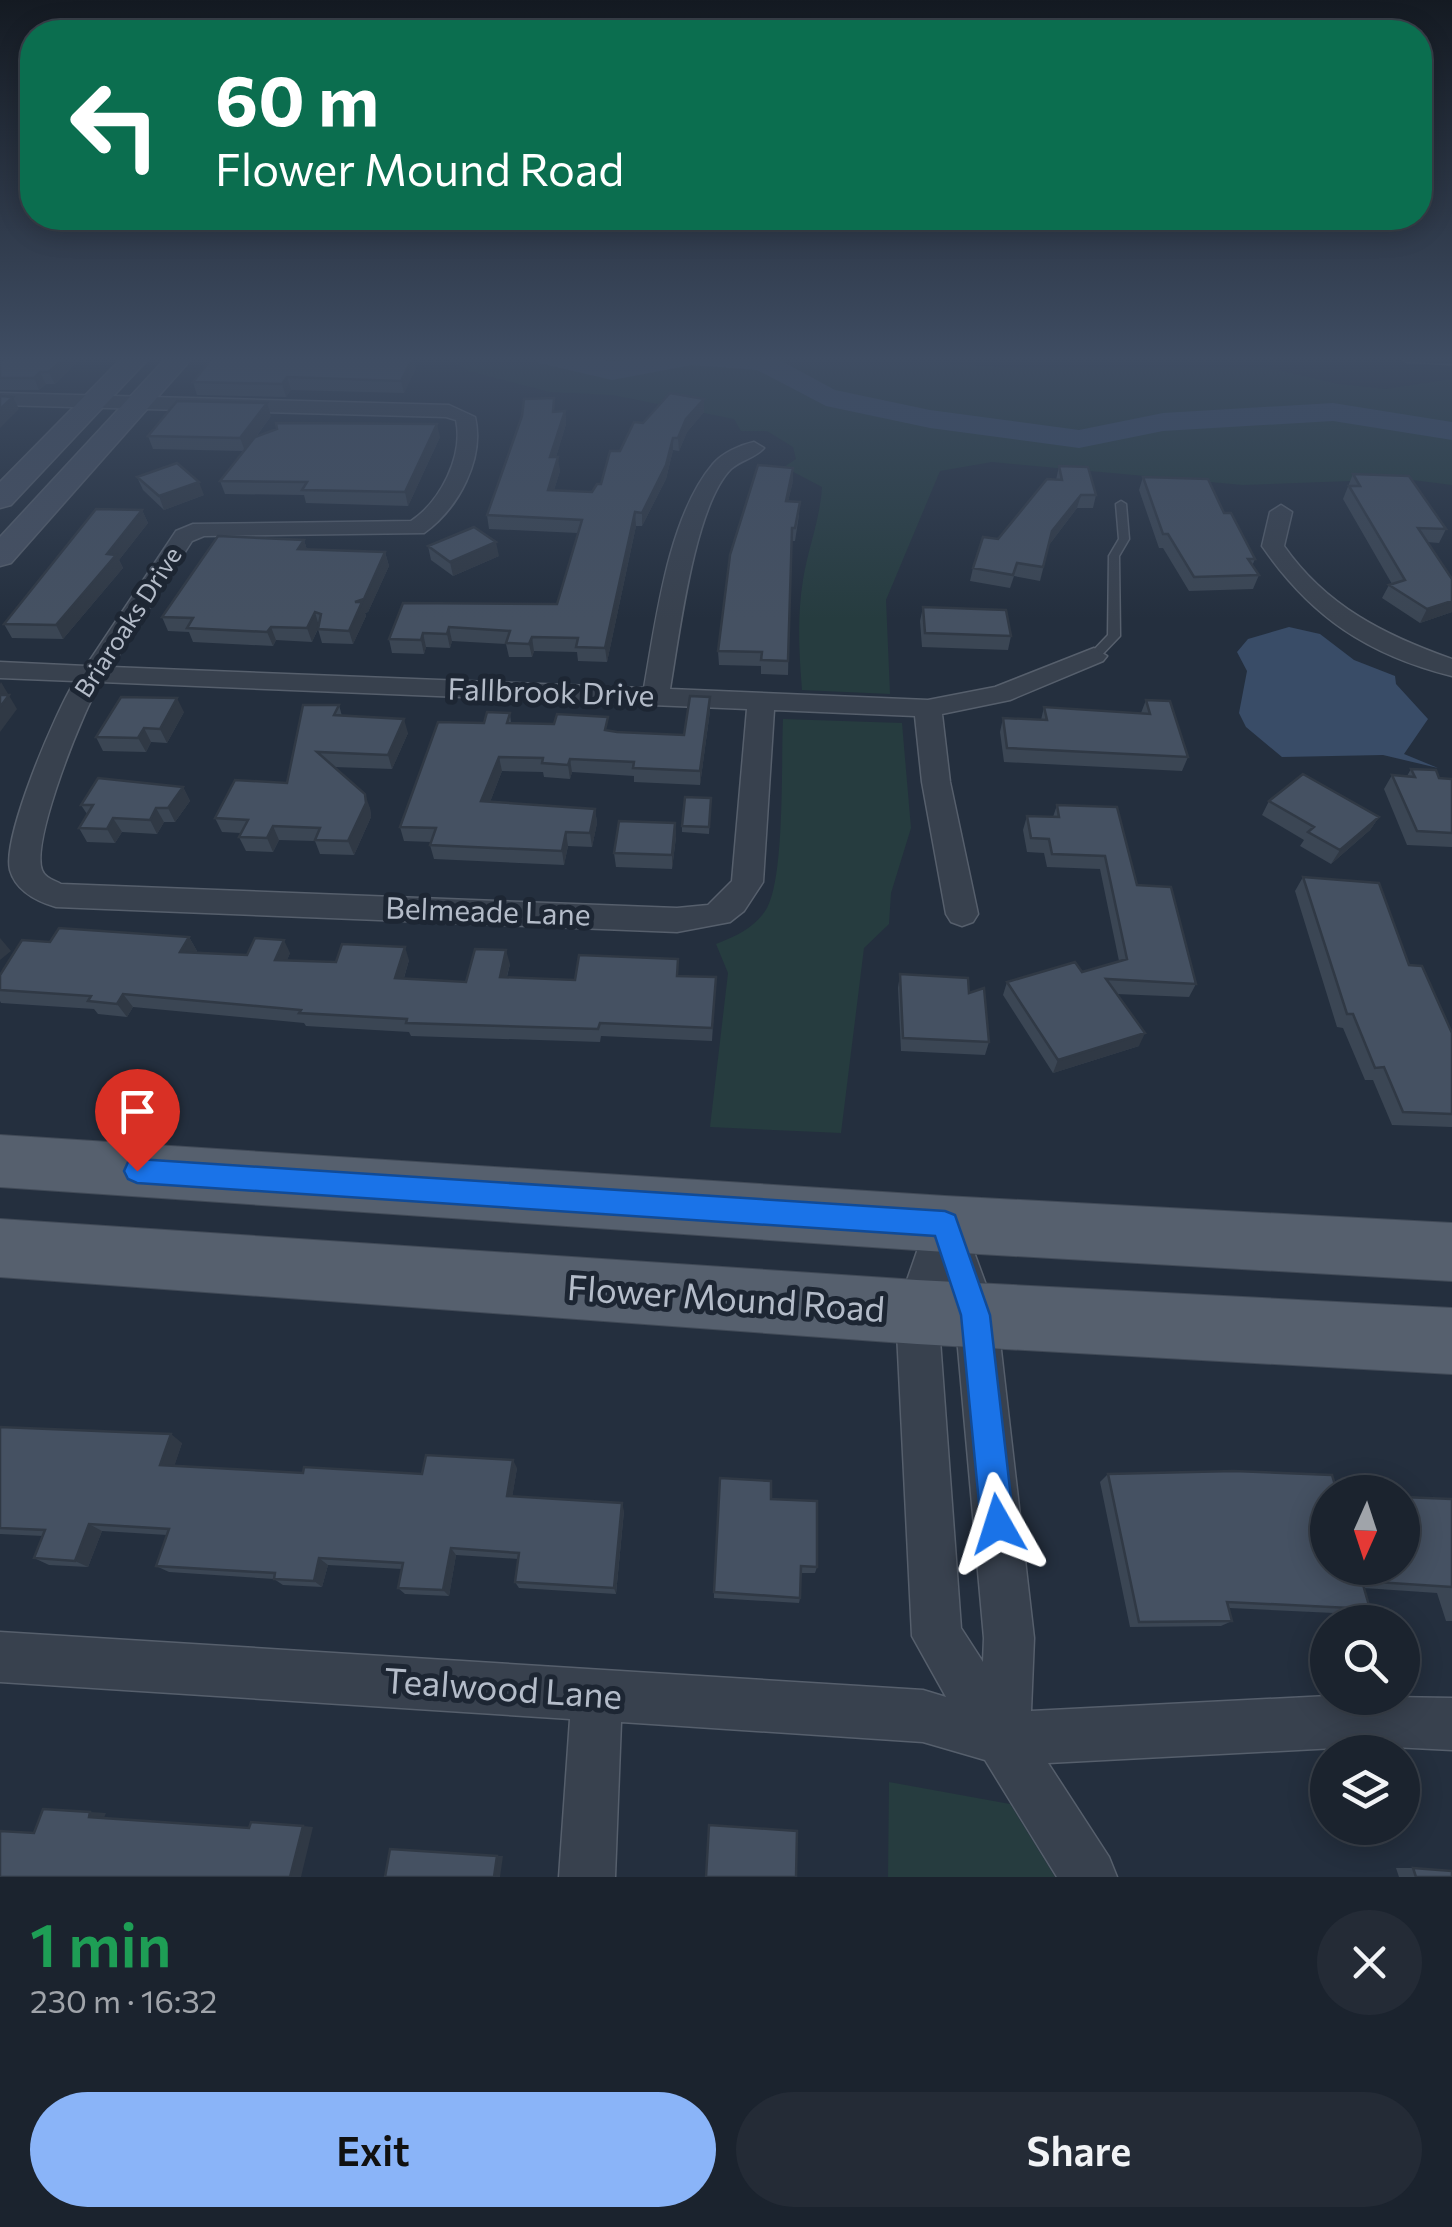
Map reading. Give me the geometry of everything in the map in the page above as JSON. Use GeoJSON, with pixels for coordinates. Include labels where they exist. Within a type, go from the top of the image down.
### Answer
{"type":"FeatureCollection","features":[{"type":"Feature","properties":{"kind":"main road"},"geometry":{"type":"LineString","coordinates":[[0,499],[53,445]]}},
{"type":"Feature","properties":{"kind":"main road"},"geometry":{"type":"LineString","coordinates":[[0,556],[102,445]]}},
{"type":"Feature","properties":{"kind":"main road"},"geometry":{"type":"LineString","coordinates":[[0,1161],[945,1224],[1452,1252]]}},
{"type":"Feature","properties":{"kind":"main road","name":"Flower Mound Road"},"geometry":{"type":"LineString","coordinates":[[0,1248],[946,1314],[1452,1342]]}},
{"type":"Feature","properties":{"kind":"street","name":"Briaroaks Drive"},"geometry":{"type":"LineString","coordinates":[[34,884],[26,868],[30,834],[64,726],[93,674],[190,532],[416,528],[430,521],[440,508],[470,445]]}},
{"type":"Feature","properties":{"kind":"street"},"geometry":{"type":"LineString","coordinates":[[656,697],[674,592],[702,506],[723,466],[754,448]]}},
{"type":"Feature","properties":{"kind":"street"},"geometry":{"type":"LineString","coordinates":[[1281,512],[1273,546],[1302,586],[1347,621],[1412,654],[1452,668]]}},
{"type":"Feature","properties":{"kind":"street","name":"Fallbrook Drive"},"geometry":{"type":"LineString","coordinates":[[0,670],[928,708],[1001,694],[1094,656]]}},
{"type":"Feature","properties":{"kind":"street","name":"Belmeade Lane"},"geometry":{"type":"LineString","coordinates":[[34,884],[56,895],[677,920],[713,918],[734,904],[747,882],[761,701]]}},
{"type":"Feature","properties":{"kind":"street"},"geometry":{"type":"LineString","coordinates":[[928,708],[936,782],[962,914]]}},
{"type":"Feature","properties":{"kind":"street"},"geometry":{"type":"LineString","coordinates":[[945,1224],[946,1314],[930,1566],[937,1636],[1090,1877]]}},
{"type":"Feature","properties":{"kind":"street"},"geometry":{"type":"LineString","coordinates":[[946,1314],[1009,1638],[1004,1739]]}},
{"type":"Feature","properties":{"kind":"street","name":"Tealwood Lane"},"geometry":{"type":"LineString","coordinates":[[0,1658],[923,1716],[1004,1739],[1374,1720],[1452,1724]]}},
{"type":"Feature","properties":{"kind":"street"},"geometry":{"type":"LineString","coordinates":[[587,1877],[597,1696]]}},
{"type":"Feature","properties":{"kind":"lane"},"geometry":{"type":"LineString","coordinates":[[1094,656],[1114,636],[1114,556],[1124,539],[1121,504]]}},
{"type":"Feature","properties":{"kind":"green space"},"geometry":{"type":"Polygon","coordinates":[[[789,445],[1452,445],[1452,485],[1405,479],[1243,485],[992,462],[940,471],[886,600],[890,694],[802,690],[801,594],[822,487],[784,467],[796,459],[789,445]]]}},
{"type":"Feature","properties":{"kind":"green space"},"geometry":{"type":"Polygon","coordinates":[[[783,719],[902,723],[911,828],[891,893],[889,924],[864,948],[841,1133],[710,1127],[728,973],[716,944],[757,921],[773,892],[779,845],[783,719]]]}},
{"type":"Feature","properties":{"kind":"green space"},"geometry":{"type":"Polygon","coordinates":[[[889,1782],[1010,1804],[1055,1877],[888,1877],[889,1782]]]}},
{"type":"Feature","properties":{"kind":"water"},"geometry":{"type":"Polygon","coordinates":[[[1289,627],[1320,634],[1354,660],[1395,676],[1396,684],[1428,719],[1404,754],[1438,768],[1383,755],[1282,757],[1246,727],[1239,713],[1247,671],[1237,652],[1248,639],[1289,627]]]}},
{"type":"Feature","properties":{"kind":"building"},"geometry":{"type":"Polygon","coordinates":[[[249,445],[427,445],[405,492],[302,490],[307,482],[220,481],[249,445]]]}},
{"type":"Feature","properties":{"kind":"building"},"geometry":{"type":"Polygon","coordinates":[[[512,445],[554,445],[550,457],[558,457],[548,490],[592,492],[601,484],[610,451],[620,451],[623,445],[671,445],[666,465],[642,513],[635,512],[605,648],[576,647],[578,638],[532,637],[529,644],[506,643],[510,631],[449,627],[447,634],[423,633],[421,640],[389,639],[403,603],[557,604],[582,520],[487,515],[512,445]]]}},
{"type":"Feature","properties":{"kind":"building"},"geometry":{"type":"Polygon","coordinates":[[[177,463],[199,482],[159,496],[137,477],[177,463]]]}},
{"type":"Feature","properties":{"kind":"building"},"geometry":{"type":"Polygon","coordinates":[[[758,465],[793,468],[786,501],[800,502],[792,528],[788,661],[761,660],[762,652],[718,651],[730,555],[758,465]]]}},
{"type":"Feature","properties":{"kind":"building"},"geometry":{"type":"Polygon","coordinates":[[[1059,466],[1088,467],[1096,495],[1081,495],[1052,531],[1043,567],[1017,563],[1013,575],[973,568],[983,537],[998,539],[1047,479],[1062,480],[1059,466]]]}},
{"type":"Feature","properties":{"kind":"building"},"geometry":{"type":"Polygon","coordinates":[[[1353,474],[1409,476],[1446,529],[1418,528],[1452,579],[1452,601],[1427,609],[1389,585],[1405,580],[1349,486],[1360,486],[1353,474]]]}},
{"type":"Feature","properties":{"kind":"building"},"geometry":{"type":"Polygon","coordinates":[[[1143,477],[1208,479],[1224,513],[1231,513],[1255,559],[1248,559],[1259,575],[1194,577],[1168,534],[1163,534],[1143,477]]]}},
{"type":"Feature","properties":{"kind":"building"},"geometry":{"type":"Polygon","coordinates":[[[96,509],[142,510],[107,554],[116,555],[56,625],[4,624],[96,509]]]}},
{"type":"Feature","properties":{"kind":"building"},"geometry":{"type":"Polygon","coordinates":[[[474,527],[496,542],[450,562],[428,546],[474,527]]]}},
{"type":"Feature","properties":{"kind":"building"},"geometry":{"type":"Polygon","coordinates":[[[218,536],[304,540],[298,549],[385,552],[364,599],[355,602],[362,602],[349,631],[318,629],[321,614],[315,612],[307,628],[271,627],[267,632],[187,628],[193,618],[162,617],[218,536]]]}},
{"type":"Feature","properties":{"kind":"building"},"geometry":{"type":"Polygon","coordinates":[[[923,607],[1006,610],[1011,636],[925,633],[923,607]]]}},
{"type":"Feature","properties":{"kind":"building"},"geometry":{"type":"Polygon","coordinates":[[[690,696],[710,697],[700,771],[633,768],[634,762],[570,759],[568,765],[542,763],[543,758],[499,757],[481,801],[595,809],[590,833],[566,832],[562,851],[430,845],[436,828],[400,827],[438,722],[484,723],[487,712],[510,713],[507,723],[554,724],[557,714],[608,717],[605,730],[617,732],[684,735],[690,696]]]}},
{"type":"Feature","properties":{"kind":"building"},"geometry":{"type":"Polygon","coordinates":[[[121,697],[177,698],[160,729],[144,728],[138,738],[96,737],[121,697]]]}},
{"type":"Feature","properties":{"kind":"building"},"geometry":{"type":"Polygon","coordinates":[[[1146,700],[1170,701],[1188,757],[1007,748],[1003,718],[1047,720],[1044,707],[1150,714],[1146,700]]]}},
{"type":"Feature","properties":{"kind":"building"},"geometry":{"type":"Polygon","coordinates":[[[303,705],[339,705],[334,715],[404,719],[388,755],[317,752],[365,794],[366,803],[348,841],[315,840],[320,828],[273,826],[267,838],[239,837],[248,820],[215,818],[235,780],[287,783],[303,705]]]}},
{"type":"Feature","properties":{"kind":"building"},"geometry":{"type":"Polygon","coordinates":[[[1411,769],[1436,770],[1439,778],[1452,779],[1452,833],[1417,831],[1392,775],[1415,777],[1411,769]]]}},
{"type":"Feature","properties":{"kind":"building"},"geometry":{"type":"Polygon","coordinates":[[[1303,774],[1379,817],[1340,850],[1308,832],[1314,827],[1269,801],[1303,774]]]}},
{"type":"Feature","properties":{"kind":"building"},"geometry":{"type":"Polygon","coordinates":[[[98,778],[183,787],[168,808],[156,808],[150,820],[113,818],[107,829],[79,828],[93,805],[81,805],[98,778]]]}},
{"type":"Feature","properties":{"kind":"building"},"geometry":{"type":"Polygon","coordinates":[[[685,797],[711,798],[709,827],[682,826],[685,797]]]}},
{"type":"Feature","properties":{"kind":"building"},"geometry":{"type":"Polygon","coordinates":[[[1057,805],[1117,807],[1137,885],[1171,887],[1196,984],[1106,979],[1145,1033],[1058,1060],[1007,982],[1075,962],[1082,972],[1127,959],[1105,856],[1052,854],[1049,839],[1031,838],[1027,816],[1059,817],[1057,805]]]}},
{"type":"Feature","properties":{"kind":"building"},"geometry":{"type":"Polygon","coordinates":[[[619,821],[675,823],[672,855],[614,853],[619,821]]]}},
{"type":"Feature","properties":{"kind":"building"},"geometry":{"type":"Polygon","coordinates":[[[1303,877],[1379,883],[1409,965],[1422,966],[1452,1033],[1452,1114],[1403,1112],[1384,1067],[1375,1068],[1353,1014],[1347,1014],[1303,877]]]}},
{"type":"Feature","properties":{"kind":"building"},"geometry":{"type":"Polygon","coordinates":[[[59,928],[189,937],[180,952],[247,955],[255,938],[284,940],[275,960],[336,962],[342,944],[405,947],[395,978],[466,982],[475,949],[506,950],[500,977],[575,980],[579,955],[678,959],[677,976],[716,977],[712,1028],[600,1023],[598,1029],[406,1023],[407,1019],[299,1013],[301,1010],[123,994],[117,1004],[88,1001],[91,996],[0,990],[0,975],[22,940],[50,942],[59,928]]]}},
{"type":"Feature","properties":{"kind":"building"},"geometry":{"type":"Polygon","coordinates":[[[900,974],[968,978],[969,993],[984,988],[989,1042],[903,1038],[900,974]]]}},
{"type":"Feature","properties":{"kind":"building"},"geometry":{"type":"Polygon","coordinates":[[[0,1427],[171,1434],[160,1465],[303,1473],[304,1467],[422,1474],[426,1455],[513,1460],[507,1496],[622,1503],[614,1588],[515,1582],[519,1553],[451,1548],[443,1590],[398,1588],[403,1563],[319,1558],[314,1581],[274,1579],[275,1573],[156,1566],[169,1529],[89,1524],[75,1561],[34,1558],[45,1530],[0,1528],[0,1427]]]}},
{"type":"Feature","properties":{"kind":"building"},"geometry":{"type":"Polygon","coordinates":[[[1234,1471],[1332,1475],[1310,1475],[1310,1585],[1363,1585],[1369,1605],[1227,1602],[1232,1621],[1139,1622],[1108,1474],[1234,1471]]]}},
{"type":"Feature","properties":{"kind":"building"},"geometry":{"type":"Polygon","coordinates":[[[720,1478],[771,1481],[771,1499],[817,1501],[817,1567],[801,1566],[800,1598],[714,1592],[720,1478]]]}},
{"type":"Feature","properties":{"kind":"building"},"geometry":{"type":"Polygon","coordinates":[[[1420,1498],[1452,1499],[1452,1587],[1420,1585],[1420,1498]]]}},
{"type":"Feature","properties":{"kind":"building"},"geometry":{"type":"Polygon","coordinates":[[[43,1809],[90,1812],[89,1817],[249,1828],[251,1822],[303,1826],[290,1877],[0,1877],[0,1831],[34,1833],[43,1809]]]}},
{"type":"Feature","properties":{"kind":"building"},"geometry":{"type":"Polygon","coordinates":[[[709,1825],[797,1831],[796,1877],[706,1877],[709,1825]]]}},
{"type":"Feature","properties":{"kind":"building"},"geometry":{"type":"Polygon","coordinates":[[[390,1849],[497,1856],[494,1877],[385,1877],[390,1849]]]}},
{"type":"Feature","properties":{"kind":"building"},"geometry":{"type":"Polygon","coordinates":[[[1413,1868],[1452,1871],[1452,1877],[1416,1877],[1413,1868]]]}},
{"type":"Feature","properties":{"kind":"route"},"geometry":{"type":"LineString","coordinates":[[137,1171],[945,1224],[976,1315],[998,1524]]}}]}
